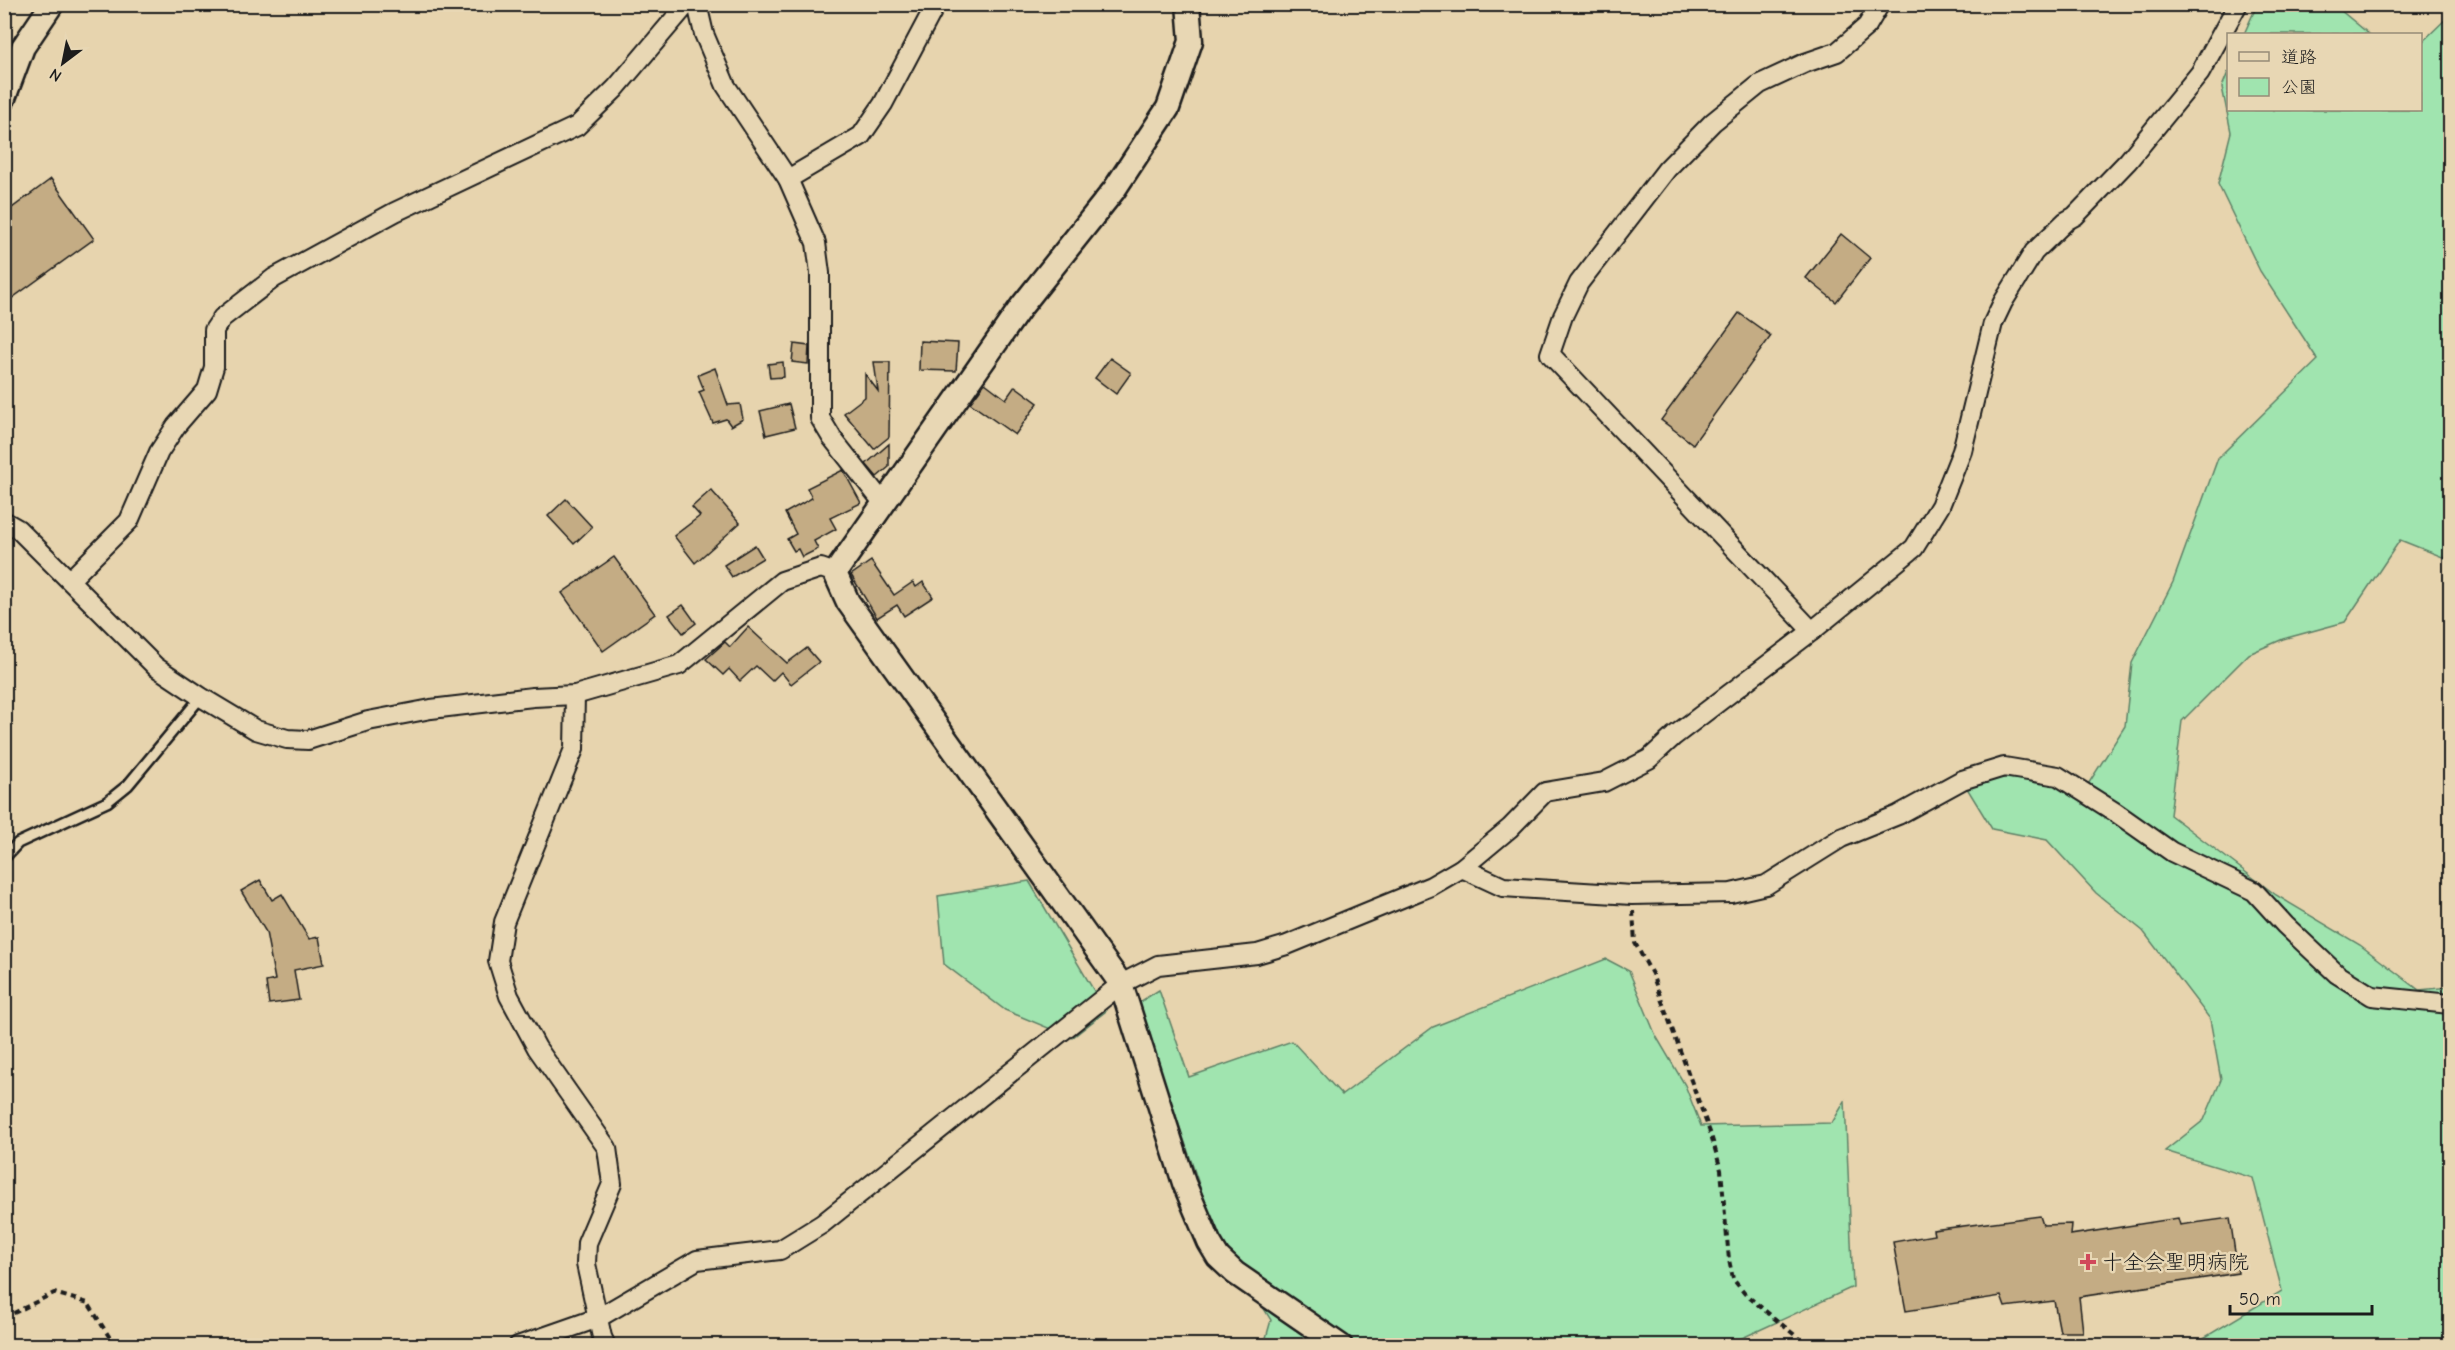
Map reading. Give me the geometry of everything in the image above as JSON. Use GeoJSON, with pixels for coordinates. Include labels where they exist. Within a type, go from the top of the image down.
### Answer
{"type":"FeatureCollection","features":[{"type":"Feature","properties":{"kind":"street"},"geometry":{"type":"LineString","coordinates":[[4,98],[23,47],[52,4]]}},
{"type":"Feature","properties":{"kind":"street"},"geometry":{"type":"LineString","coordinates":[[70,580],[129,521],[159,452],[176,426],[207,390],[214,367],[214,330],[222,318],[274,278],[395,212],[577,126],[615,89],[687,4]]}},
{"type":"Feature","properties":{"kind":"street"},"geometry":{"type":"LineString","coordinates":[[697,4],[704,34],[726,86],[788,179],[816,243],[820,273],[820,418],[832,438],[884,504]]}},
{"type":"Feature","properties":{"kind":"street"},"geometry":{"type":"LineString","coordinates":[[788,179],[861,136],[883,104],[936,4]]}},
{"type":"Feature","properties":{"kind":"street"},"geometry":{"type":"LineString","coordinates":[[835,573],[1021,307],[1114,190],[1168,108],[1191,41],[1188,4]]}},
{"type":"Feature","properties":{"kind":"street"},"geometry":{"type":"LineString","coordinates":[[1812,631],[1550,354],[1563,316],[1579,282],[1667,170],[1713,122],[1760,84],[1805,63],[1837,52],[1867,26],[1880,4]]}},
{"type":"Feature","properties":{"kind":"street"},"geometry":{"type":"LineString","coordinates":[[518,1346],[598,1318],[697,1260],[780,1250],[822,1224],[1121,984],[1158,965],[1257,954],[1287,945],[1422,890],[1462,868],[1510,828],[1545,792],[1604,782],[1649,759],[1674,736],[1812,631],[1914,548],[1940,506],[1962,451],[1993,323],[2003,302],[2034,252],[2066,221],[2075,216],[2128,161],[2200,73],[2238,4]]}},
{"type":"Feature","properties":{"kind":"street"},"geometry":{"type":"LineString","coordinates":[[4,522],[18,529],[156,667],[201,698],[255,730],[287,739],[308,740],[368,721],[431,709],[533,697],[575,695],[679,665],[782,581],[821,568],[835,573],[848,602],[1121,984],[1184,1183],[1209,1242],[1218,1257],[1235,1274],[1341,1346]]}},
{"type":"Feature","properties":{"kind":"street"},"geometry":{"type":"LineString","coordinates":[[575,695],[574,749],[504,922],[498,961],[509,996],[537,1048],[607,1148],[612,1184],[587,1244],[586,1264],[606,1346]]}},
{"type":"Feature","properties":{"kind":"street"},"geometry":{"type":"LineString","coordinates":[[1462,868],[1503,887],[1632,895],[1731,893],[1766,885],[1841,838],[1898,814],[1962,780],[2004,767],[2058,776],[2172,852],[2254,891],[2285,925],[2337,974],[2372,996],[2451,1004]]}},
{"type":"Feature","properties":{"kind":"lane"},"geometry":{"type":"LineString","coordinates":[[4,858],[18,843],[106,802],[128,785],[201,698]]}},
{"type":"Feature","properties":{"kind":"path"},"geometry":{"type":"LineString","coordinates":[[1632,895],[1635,943],[1656,985],[1712,1135],[1721,1170],[1733,1279],[1745,1294],[1808,1346]]}},
{"type":"Feature","properties":{"kind":"path"},"geometry":{"type":"LineString","coordinates":[[4,1318],[54,1293],[88,1303],[115,1346]]}},
{"type":"Feature","properties":{"kind":"green space"},"geometry":{"type":"Polygon","coordinates":[[[2257,5],[2334,5],[2368,33],[2244,33],[2257,5]]]}},
{"type":"Feature","properties":{"kind":"green space"},"geometry":{"type":"Polygon","coordinates":[[[2450,15],[2450,560],[2400,540],[2345,622],[2283,639],[2249,654],[2182,721],[2170,815],[2276,895],[2360,945],[2419,990],[2450,987],[2450,1345],[2192,1345],[2282,1291],[2253,1178],[2165,1151],[2204,1120],[2221,1080],[2210,1019],[2143,931],[2096,893],[2047,840],[1992,829],[1962,780],[2005,778],[2087,786],[2125,726],[2132,663],[2173,582],[2218,458],[2318,360],[2260,271],[2218,184],[2231,132],[2222,87],[2227,74],[2227,111],[2422,111],[2422,42],[2450,15]]]}},
{"type":"Feature","properties":{"kind":"green space"},"geometry":{"type":"Polygon","coordinates":[[[1029,881],[1106,1011],[1072,1038],[1005,1010],[944,964],[938,896],[1029,881]]]}},
{"type":"Feature","properties":{"kind":"green space"},"geometry":{"type":"Polygon","coordinates":[[[1606,959],[1629,971],[1656,1036],[1685,1085],[1701,1126],[1832,1123],[1845,1101],[1853,1287],[1727,1345],[1264,1345],[1271,1320],[1213,1226],[1138,1003],[1159,990],[1189,1077],[1292,1041],[1342,1095],[1433,1027],[1606,959]]]}},
{"type":"Feature","properties":{"kind":"building"},"geometry":{"type":"Polygon","coordinates":[[[51,179],[94,239],[4,304],[4,214],[51,179]]]}},
{"type":"Feature","properties":{"kind":"building"},"geometry":{"type":"Polygon","coordinates":[[[1841,234],[1870,258],[1836,302],[1806,278],[1841,234]]]}},
{"type":"Feature","properties":{"kind":"building"},"geometry":{"type":"Polygon","coordinates":[[[1739,313],[1771,336],[1693,444],[1661,420],[1739,313]]]}},
{"type":"Feature","properties":{"kind":"building"},"geometry":{"type":"Polygon","coordinates":[[[920,341],[958,343],[956,371],[919,370],[920,341]]]}},
{"type":"Feature","properties":{"kind":"building"},"geometry":{"type":"Polygon","coordinates":[[[794,344],[809,346],[808,364],[792,362],[794,344]]]}},
{"type":"Feature","properties":{"kind":"building"},"geometry":{"type":"Polygon","coordinates":[[[1110,358],[1131,373],[1116,394],[1095,378],[1110,358]]]}},
{"type":"Feature","properties":{"kind":"building"},"geometry":{"type":"Polygon","coordinates":[[[783,362],[784,377],[770,378],[768,364],[783,362]]]}},
{"type":"Feature","properties":{"kind":"building"},"geometry":{"type":"Polygon","coordinates":[[[874,362],[890,362],[889,437],[874,449],[844,413],[865,397],[865,374],[878,391],[874,362]]]}},
{"type":"Feature","properties":{"kind":"building"},"geometry":{"type":"Polygon","coordinates":[[[715,368],[728,405],[740,404],[743,419],[731,426],[726,419],[713,423],[699,392],[704,390],[698,375],[715,368]]]}},
{"type":"Feature","properties":{"kind":"building"},"geometry":{"type":"Polygon","coordinates":[[[985,383],[1006,399],[1015,386],[1038,403],[1015,435],[970,403],[985,383]]]}},
{"type":"Feature","properties":{"kind":"building"},"geometry":{"type":"Polygon","coordinates":[[[789,404],[795,428],[766,435],[760,411],[789,404]]]}},
{"type":"Feature","properties":{"kind":"building"},"geometry":{"type":"Polygon","coordinates":[[[889,444],[889,467],[877,477],[866,464],[889,444]]]}},
{"type":"Feature","properties":{"kind":"building"},"geometry":{"type":"Polygon","coordinates":[[[843,470],[861,503],[830,518],[836,529],[814,541],[818,549],[802,557],[798,549],[794,551],[787,539],[796,534],[785,513],[812,498],[807,488],[843,470]]]}},
{"type":"Feature","properties":{"kind":"building"},"geometry":{"type":"Polygon","coordinates":[[[711,490],[740,523],[695,563],[674,536],[700,516],[692,507],[711,490]]]}},
{"type":"Feature","properties":{"kind":"building"},"geometry":{"type":"Polygon","coordinates":[[[566,499],[592,527],[574,544],[548,516],[566,499]]]}},
{"type":"Feature","properties":{"kind":"building"},"geometry":{"type":"Polygon","coordinates":[[[755,545],[763,558],[732,577],[724,565],[755,545]]]}},
{"type":"Feature","properties":{"kind":"building"},"geometry":{"type":"Polygon","coordinates":[[[614,557],[655,614],[603,651],[562,593],[614,557]]]}},
{"type":"Feature","properties":{"kind":"building"},"geometry":{"type":"Polygon","coordinates":[[[871,561],[894,595],[913,582],[916,587],[923,582],[933,597],[904,616],[897,605],[877,618],[851,575],[871,561]]]}},
{"type":"Feature","properties":{"kind":"building"},"geometry":{"type":"Polygon","coordinates":[[[683,605],[696,623],[683,633],[669,615],[683,605]]]}},
{"type":"Feature","properties":{"kind":"building"},"geometry":{"type":"Polygon","coordinates":[[[748,627],[787,663],[807,648],[819,662],[791,684],[781,672],[772,681],[756,666],[740,681],[729,669],[723,675],[706,659],[725,642],[730,647],[748,627]]]}},
{"type":"Feature","properties":{"kind":"building"},"geometry":{"type":"Polygon","coordinates":[[[260,880],[272,900],[282,894],[309,939],[319,937],[324,964],[294,970],[299,1000],[269,1004],[266,982],[275,980],[266,932],[241,891],[260,880]]]}},
{"type":"Feature","properties":{"kind":"building"},"geometry":{"type":"Polygon","coordinates":[[[2040,1216],[2043,1225],[2071,1224],[2070,1235],[2178,1218],[2180,1225],[2230,1218],[2238,1273],[2079,1297],[2083,1332],[2060,1332],[2054,1301],[2005,1307],[2001,1296],[1906,1311],[1893,1242],[1934,1235],[1933,1230],[2040,1216]]]}},
{"type":"Feature","properties":{"kind":"place","name":"十全会聖明病院"},"geometry":{"type":"Point","coordinates":[2088,1262]}}]}
